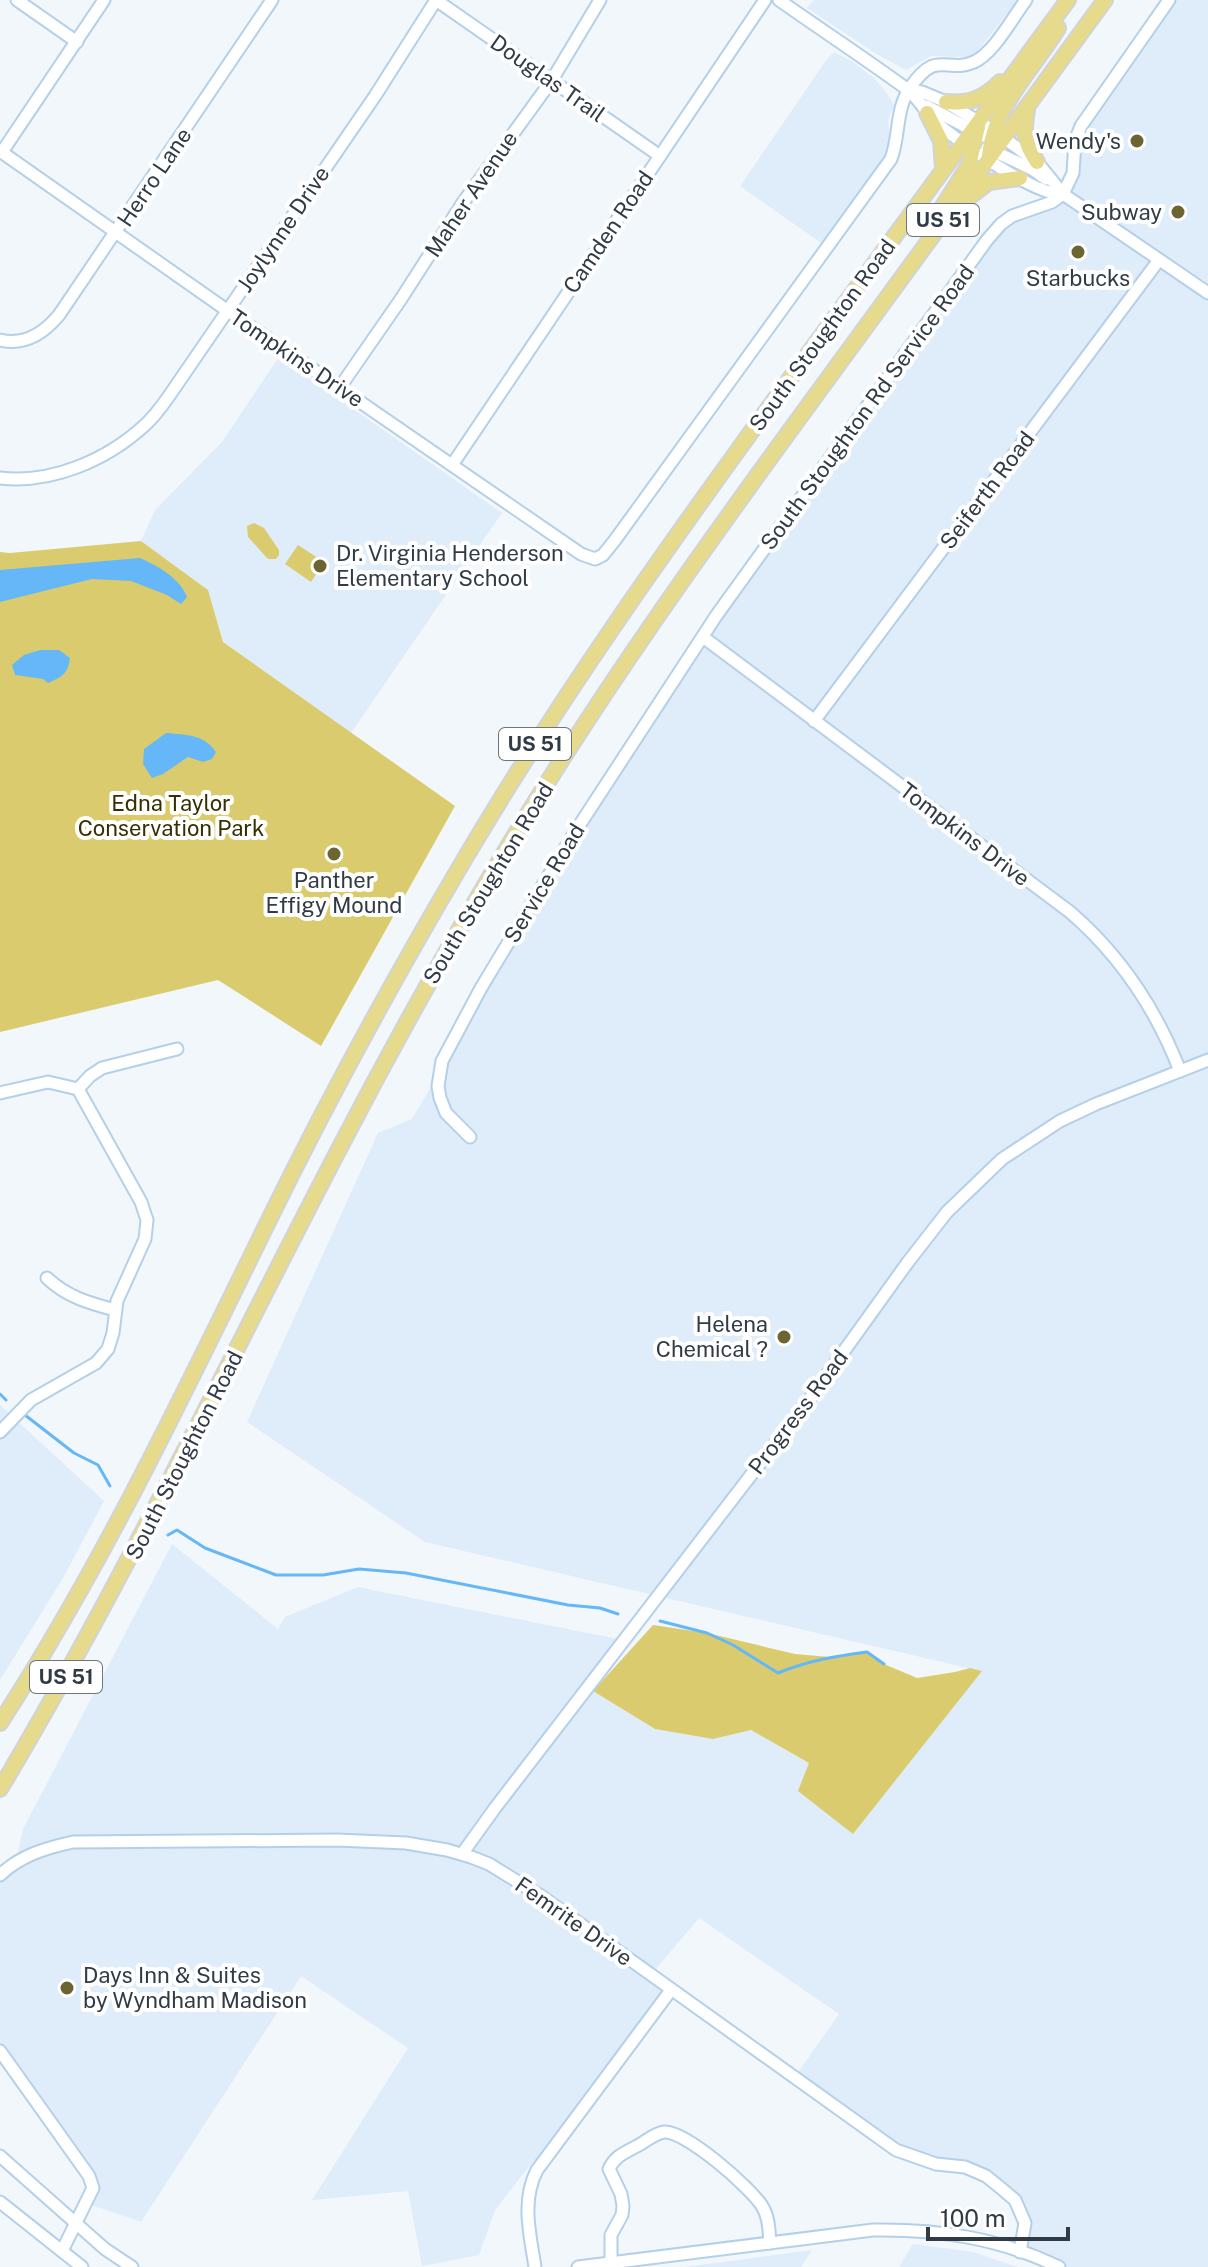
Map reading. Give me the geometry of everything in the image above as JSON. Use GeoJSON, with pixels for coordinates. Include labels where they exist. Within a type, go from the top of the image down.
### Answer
{"type":"FeatureCollection","features":[{"type":"Feature","properties":{"kind":"main road","name":"South Stoughton Road"},"geometry":{"type":"LineString","coordinates":[[0,1789],[80,1653],[128,1563],[392,1050],[519,828],[638,643],[955,204],[1014,74],[1071,0]]}},
{"type":"Feature","properties":{"kind":"main road"},"geometry":{"type":"LineString","coordinates":[[899,282],[944,203],[1055,34],[1071,0]]}},
{"type":"Feature","properties":{"kind":"main road","name":"South Stoughton Road"},"geometry":{"type":"LineString","coordinates":[[0,1723],[67,1617],[112,1535],[310,1139],[471,849],[542,733],[636,591],[943,168],[1028,106],[1105,0]]}},
{"type":"Feature","properties":{"kind":"main road"},"geometry":{"type":"LineString","coordinates":[[946,102],[978,99],[1014,74]]}},
{"type":"Feature","properties":{"kind":"main road"},"geometry":{"type":"LineString","coordinates":[[1028,106],[1024,137],[1037,162]]}},
{"type":"Feature","properties":{"kind":"main road"},"geometry":{"type":"LineString","coordinates":[[927,113],[941,141],[943,168]]}},
{"type":"Feature","properties":{"kind":"main road"},"geometry":{"type":"LineString","coordinates":[[955,204],[989,182],[1020,178]]}},
{"type":"Feature","properties":{"kind":"main road"},"geometry":{"type":"LineString","coordinates":[[0,1707],[31,1674]]}},
{"type":"Feature","properties":{"kind":"street"},"geometry":{"type":"LineString","coordinates":[[17,0],[77,42]]}},
{"type":"Feature","properties":{"kind":"street"},"geometry":{"type":"LineString","coordinates":[[1,152],[104,0]]}},
{"type":"Feature","properties":{"kind":"street","name":"Herro Lane"},"geometry":{"type":"LineString","coordinates":[[0,340],[23,340],[39,333],[59,315],[272,0]]}},
{"type":"Feature","properties":{"kind":"street","name":"Douglas Trail"},"geometry":{"type":"LineString","coordinates":[[436,0],[660,156]]}},
{"type":"Feature","properties":{"kind":"street","name":"Joylynne Drive"},"geometry":{"type":"LineString","coordinates":[[0,478],[30,478],[75,468],[116,447],[146,424],[228,311],[375,96],[436,0]]}},
{"type":"Feature","properties":{"kind":"street","name":"Maher Avenue"},"geometry":{"type":"LineString","coordinates":[[340,387],[462,204],[552,80],[600,0]]}},
{"type":"Feature","properties":{"kind":"street","name":"Camden Road"},"geometry":{"type":"LineString","coordinates":[[452,465],[765,0]]}},
{"type":"Feature","properties":{"kind":"street"},"geometry":{"type":"LineString","coordinates":[[779,0],[909,89],[929,108],[1035,171],[1063,194],[1208,293]]}},
{"type":"Feature","properties":{"kind":"street"},"geometry":{"type":"LineString","coordinates":[[909,89],[932,65],[968,64],[981,58],[1026,0]]}},
{"type":"Feature","properties":{"kind":"street"},"geometry":{"type":"LineString","coordinates":[[1063,194],[1073,173],[1075,141],[1081,126],[1169,0]]}},
{"type":"Feature","properties":{"kind":"street"},"geometry":{"type":"LineString","coordinates":[[909,89],[946,102],[1020,178],[1054,195],[1063,194]]}},
{"type":"Feature","properties":{"kind":"street"},"geometry":{"type":"LineString","coordinates":[[909,89],[927,113],[1037,162],[1063,194]]}},
{"type":"Feature","properties":{"kind":"street","name":"Tompkins Drive"},"geometry":{"type":"LineString","coordinates":[[1,152],[581,554],[597,558],[615,540],[891,159],[896,147],[899,116],[909,89]]}},
{"type":"Feature","properties":{"kind":"street","name":"South Stoughton Rd Service Road"},"geometry":{"type":"LineString","coordinates":[[703,637],[995,231],[1012,216],[1052,202],[1063,194]]}},
{"type":"Feature","properties":{"kind":"street","name":"Seiferth Road"},"geometry":{"type":"LineString","coordinates":[[814,721],[1159,260]]}},
{"type":"Feature","properties":{"kind":"street","name":"Tompkins Drive"},"geometry":{"type":"LineString","coordinates":[[703,637],[1094,933],[1151,1008],[1180,1071]]}},
{"type":"Feature","properties":{"kind":"street","name":"Service Road"},"geometry":{"type":"LineString","coordinates":[[470,1137],[449,1118],[443,1106],[438,1086],[442,1061],[481,988],[554,866],[703,637]]}},
{"type":"Feature","properties":{"kind":"street"},"geometry":{"type":"LineString","coordinates":[[78,1089],[102,1068],[177,1049]]}},
{"type":"Feature","properties":{"kind":"street","name":"Progress Road"},"geometry":{"type":"LineString","coordinates":[[462,1854],[811,1397],[947,1212],[987,1171],[1034,1136],[1096,1104],[1208,1060]]}},
{"type":"Feature","properties":{"kind":"street"},"geometry":{"type":"LineString","coordinates":[[0,1093],[48,1082],[78,1089],[141,1202],[148,1227],[122,1288],[111,1341],[102,1356],[31,1400],[0,1432]]}},
{"type":"Feature","properties":{"kind":"street"},"geometry":{"type":"LineString","coordinates":[[47,1278],[74,1298],[115,1310]]}},
{"type":"Feature","properties":{"kind":"street","name":"Femrite Drive"},"geometry":{"type":"LineString","coordinates":[[0,1875],[16,1861],[42,1849],[73,1842],[351,1840],[406,1843],[462,1854],[489,1864],[544,1898],[896,2150],[936,2164],[965,2167],[986,2176],[1015,2200],[1025,2223],[1020,2252]]}},
{"type":"Feature","properties":{"kind":"street"},"geometry":{"type":"LineString","coordinates":[[535,2267],[528,2222],[531,2182],[671,1990]]}},
{"type":"Feature","properties":{"kind":"street"},"geometry":{"type":"LineString","coordinates":[[0,2051],[89,2176],[93,2188],[62,2251]]}},
{"type":"Feature","properties":{"kind":"street"},"geometry":{"type":"LineString","coordinates":[[611,2263],[611,2235],[622,2215],[623,2206],[609,2169],[622,2153],[661,2132],[672,2133],[688,2141],[748,2187],[768,2219],[770,2243]]}},
{"type":"Feature","properties":{"kind":"street"},"geometry":{"type":"LineString","coordinates":[[0,2156],[105,2249],[132,2267]]}},
{"type":"Feature","properties":{"kind":"street"},"geometry":{"type":"LineString","coordinates":[[0,2202],[82,2267]]}},
{"type":"Feature","properties":{"kind":"street"},"geometry":{"type":"LineString","coordinates":[[578,2267],[873,2230],[918,2230],[962,2235],[1059,2267]]}},
{"type":"Feature","properties":{"kind":"shaded area"},"geometry":{"type":"Polygon","coordinates":[[[814,0],[1018,0],[975,54],[967,57],[931,56],[906,70],[807,8],[814,0]]]}},
{"type":"Feature","properties":{"kind":"shaded area"},"geometry":{"type":"Polygon","coordinates":[[[1169,0],[1208,0],[1208,2267],[1059,2267],[1020,2252],[1025,2223],[1015,2200],[986,2176],[906,2154],[794,2078],[839,2014],[699,1918],[651,1975],[671,1990],[542,2164],[534,2160],[495,2210],[479,2255],[422,2266],[408,2191],[312,2200],[408,2048],[301,1976],[141,2222],[86,2203],[93,2188],[0,2051],[0,1875],[16,1861],[23,1829],[172,1544],[278,1629],[285,1617],[358,1587],[623,1640],[588,1688],[655,1729],[713,1739],[751,1730],[809,1763],[981,1671],[425,1542],[247,1422],[378,1133],[412,1119],[629,747],[995,231],[1063,194],[1075,141],[1169,0]]]}},
{"type":"Feature","properties":{"kind":"shaded area"},"geometry":{"type":"Polygon","coordinates":[[[834,52],[874,78],[894,105],[888,120],[890,140],[887,153],[821,243],[740,186],[834,52]]]}},
{"type":"Feature","properties":{"kind":"shaded area","name":"Dr. Virginia Henderson Elementary School"},"geometry":{"type":"Polygon","coordinates":[[[279,357],[502,513],[351,733],[223,642],[208,590],[141,541],[155,510],[222,442],[279,357]]]}},
{"type":"Feature","properties":{"kind":"shaded area"},"geometry":{"type":"Polygon","coordinates":[[[0,1405],[104,1501],[63,1578],[0,1680],[0,1405]]]}},
{"type":"Feature","properties":{"kind":"shaded area"},"geometry":{"type":"Polygon","coordinates":[[[913,2244],[973,2252],[1018,2267],[899,2267],[913,2244]]]}},
{"type":"Feature","properties":{"kind":"shaded area"},"geometry":{"type":"Polygon","coordinates":[[[812,2250],[801,2267],[685,2267],[812,2250]]]}},
{"type":"Feature","properties":{"kind":"green space"},"geometry":{"type":"Polygon","coordinates":[[[254,523],[264,528],[279,550],[276,559],[268,559],[248,537],[247,526],[254,523]]]}},
{"type":"Feature","properties":{"kind":"green space","name":"Edna Taylor Conservation Park"},"geometry":{"type":"Polygon","coordinates":[[[141,541],[208,590],[223,642],[455,806],[321,1046],[218,980],[0,1032],[0,552],[141,541]]]}},
{"type":"Feature","properties":{"kind":"green space"},"geometry":{"type":"Polygon","coordinates":[[[298,545],[324,562],[311,582],[285,564],[298,545]]]}},
{"type":"Feature","properties":{"kind":"green space"},"geometry":{"type":"Polygon","coordinates":[[[653,1625],[707,1633],[795,1654],[830,1657],[867,1652],[884,1664],[917,1678],[970,1668],[982,1671],[853,1834],[798,1791],[809,1763],[751,1730],[713,1739],[655,1729],[593,1691],[653,1625]]]}},
{"type":"Feature","properties":{"kind":"water"},"geometry":{"type":"Polygon","coordinates":[[[140,558],[174,578],[187,597],[181,604],[131,581],[92,579],[0,602],[0,570],[140,558]]]}},
{"type":"Feature","properties":{"kind":"water"},"geometry":{"type":"Polygon","coordinates":[[[40,650],[59,650],[70,658],[64,674],[48,683],[43,679],[15,675],[12,665],[24,655],[40,650]]]}},
{"type":"Feature","properties":{"kind":"water"},"geometry":{"type":"Polygon","coordinates":[[[166,733],[200,739],[216,752],[212,759],[203,762],[188,757],[152,778],[143,764],[144,749],[166,733]]]}},
{"type":"Feature","properties":{"kind":"waterway"},"geometry":{"type":"LineString","coordinates":[[0,1394],[6,1400]]}},
{"type":"Feature","properties":{"kind":"waterway"},"geometry":{"type":"LineString","coordinates":[[25,1415],[74,1453],[98,1465],[110,1486]]}},
{"type":"Feature","properties":{"kind":"waterway"},"geometry":{"type":"LineString","coordinates":[[168,1535],[177,1530],[205,1548],[276,1575],[323,1575],[359,1569],[406,1573],[568,1605],[600,1608],[618,1614]]}},
{"type":"Feature","properties":{"kind":"waterway"},"geometry":{"type":"LineString","coordinates":[[660,1621],[707,1633],[778,1673],[800,1665],[867,1652],[884,1664]]}},
{"type":"Feature","properties":{"kind":"place","name":"Wendy's"},"geometry":{"type":"Point","coordinates":[1137,141]}},
{"type":"Feature","properties":{"kind":"place","name":"Subway"},"geometry":{"type":"Point","coordinates":[1178,212]}},
{"type":"Feature","properties":{"kind":"place","name":"Starbucks"},"geometry":{"type":"Point","coordinates":[1078,252]}},
{"type":"Feature","properties":{"kind":"place","name":"Dr. Virginia Henderson Elementary School"},"geometry":{"type":"Point","coordinates":[320,566]}},
{"type":"Feature","properties":{"kind":"place","name":"Panther Effigy Mound"},"geometry":{"type":"Point","coordinates":[334,854]}},
{"type":"Feature","properties":{"kind":"place","name":"Helena Chemical ?"},"geometry":{"type":"Point","coordinates":[784,1337]}},
{"type":"Feature","properties":{"kind":"place","name":"Days Inn & Suites by Wyndham Madison"},"geometry":{"type":"Point","coordinates":[67,1988]}}]}
